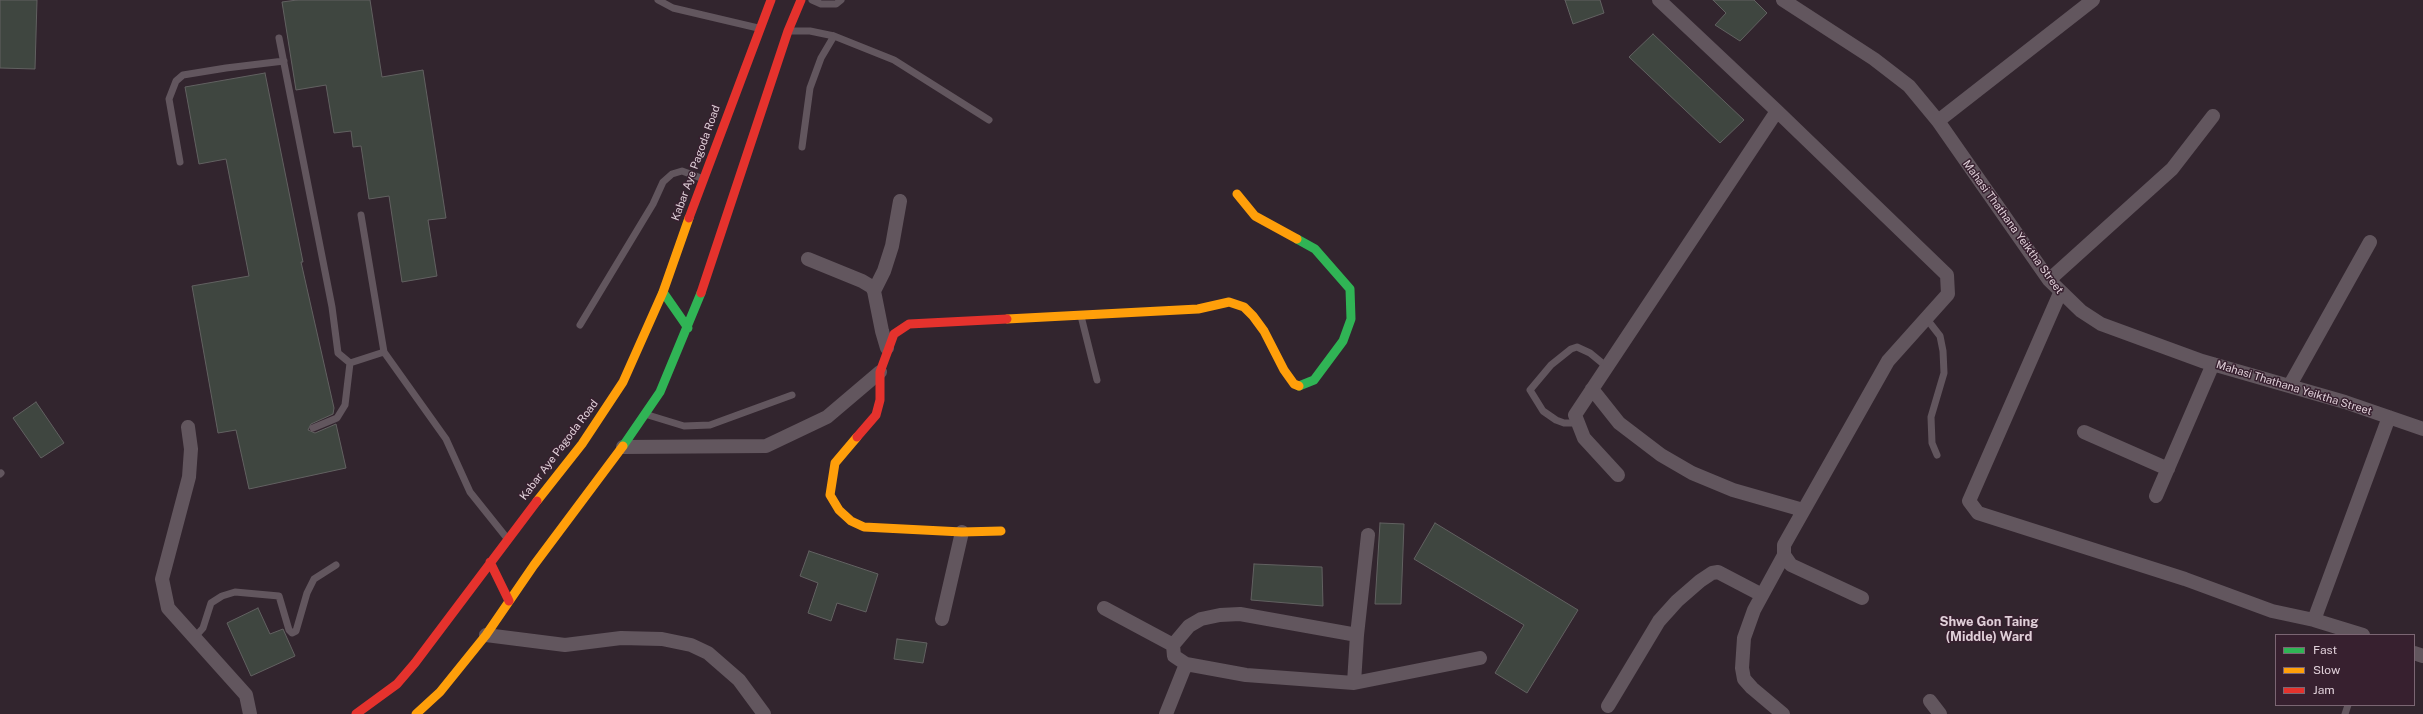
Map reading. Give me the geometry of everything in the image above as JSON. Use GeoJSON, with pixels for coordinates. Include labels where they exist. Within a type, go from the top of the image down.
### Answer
{"type":"FeatureCollection","features":[{"type":"Feature","properties":{"kind":"main road","name":"Kabar Aye Pagoda Road"},"geometry":{"type":"LineString","coordinates":[[356,714],[397,684],[507,539],[582,444],[623,382],[663,292],[716,143],[771,0]]}},
{"type":"Feature","properties":{"kind":"main road"},"geometry":{"type":"LineString","coordinates":[[416,714],[440,692],[486,635],[509,601],[623,447],[660,392],[688,328],[747,157],[788,31],[801,0]]}},
{"type":"Feature","properties":{"kind":"main road"},"geometry":{"type":"LineString","coordinates":[[716,143],[747,157]]}},
{"type":"Feature","properties":{"kind":"main road"},"geometry":{"type":"LineString","coordinates":[[1001,531],[962,532],[864,527],[851,522],[839,510],[830,495],[835,463],[876,415],[880,400],[880,372],[887,348],[894,334],[909,324],[1198,309],[1229,302],[1244,307],[1253,316],[1294,384],[1301,387],[1314,380],[1343,341],[1348,326],[1352,304],[1350,289],[1314,249],[1255,216],[1237,194]]}},
{"type":"Feature","properties":{"kind":"main road"},"geometry":{"type":"LineString","coordinates":[[663,292],[688,328]]}},
{"type":"Feature","properties":{"kind":"main road"},"geometry":{"type":"LineString","coordinates":[[490,562],[509,601]]}},
{"type":"Feature","properties":{"kind":"street"},"geometry":{"type":"LineString","coordinates":[[1659,0],[1778,111],[1947,276],[1948,294],[1888,361],[1784,545],[1784,555],[1754,610],[1744,638],[1742,668],[1744,679],[1752,688],[1783,714]]}},
{"type":"Feature","properties":{"kind":"street","name":"Mahasi Thathana Yeiktha Street"},"geometry":{"type":"LineString","coordinates":[[1783,0],[1894,73],[1909,86],[1938,121],[2060,293],[2101,324],[2213,364],[2290,385],[2423,429]]}},
{"type":"Feature","properties":{"kind":"street"},"geometry":{"type":"LineString","coordinates":[[1938,121],[2093,0]]}},
{"type":"Feature","properties":{"kind":"street"},"geometry":{"type":"LineString","coordinates":[[1618,475],[1584,438],[1575,416],[1778,111]]}},
{"type":"Feature","properties":{"kind":"street"},"geometry":{"type":"LineString","coordinates":[[2050,280],[2172,169],[2213,116]]}},
{"type":"Feature","properties":{"kind":"street"},"geometry":{"type":"LineString","coordinates":[[874,291],[884,272],[892,246],[900,200]]}},
{"type":"Feature","properties":{"kind":"street"},"geometry":{"type":"LineString","coordinates":[[2290,385],[2370,242]]}},
{"type":"Feature","properties":{"kind":"street"},"geometry":{"type":"LineString","coordinates":[[808,260],[862,281],[874,291],[887,348]]}},
{"type":"Feature","properties":{"kind":"street"},"geometry":{"type":"LineString","coordinates":[[2060,293],[1969,501],[1978,513],[2185,579],[2272,611],[2314,620],[2360,634]]}},
{"type":"Feature","properties":{"kind":"street"},"geometry":{"type":"LineString","coordinates":[[2156,496],[2213,364]]}},
{"type":"Feature","properties":{"kind":"street"},"geometry":{"type":"LineString","coordinates":[[623,447],[766,446],[827,417],[880,372]]}},
{"type":"Feature","properties":{"kind":"street"},"geometry":{"type":"LineString","coordinates":[[1592,389],[1619,423],[1660,455],[1692,473],[1733,490],[1803,510]]}},
{"type":"Feature","properties":{"kind":"street"},"geometry":{"type":"LineString","coordinates":[[2314,620],[2389,417]]}},
{"type":"Feature","properties":{"kind":"street"},"geometry":{"type":"LineString","coordinates":[[188,427],[191,449],[189,477],[162,579],[168,608],[246,695],[250,714]]}},
{"type":"Feature","properties":{"kind":"street"},"geometry":{"type":"LineString","coordinates":[[2084,432],[2168,468]]}},
{"type":"Feature","properties":{"kind":"street"},"geometry":{"type":"LineString","coordinates":[[942,619],[962,532]]}},
{"type":"Feature","properties":{"kind":"street"},"geometry":{"type":"LineString","coordinates":[[1354,683],[1357,635],[1368,535]]}},
{"type":"Feature","properties":{"kind":"street"},"geometry":{"type":"LineString","coordinates":[[1784,555],[1791,565],[1862,598]]}},
{"type":"Feature","properties":{"kind":"street"},"geometry":{"type":"LineString","coordinates":[[1608,706],[1659,621],[1677,601],[1700,581],[1712,573],[1718,572],[1762,596]]}},
{"type":"Feature","properties":{"kind":"street"},"geometry":{"type":"LineString","coordinates":[[1104,608],[1173,645]]}},
{"type":"Feature","properties":{"kind":"street"},"geometry":{"type":"LineString","coordinates":[[1357,635],[1240,614],[1220,615],[1201,619],[1188,626],[1173,645],[1174,656],[1186,664],[1246,676],[1354,683],[1480,658]]}},
{"type":"Feature","properties":{"kind":"street"},"geometry":{"type":"LineString","coordinates":[[486,635],[565,645],[621,638],[662,639],[691,645],[708,653],[739,680],[764,714]]}},
{"type":"Feature","properties":{"kind":"street"},"geometry":{"type":"LineString","coordinates":[[1166,714],[1186,664]]}},
{"type":"Feature","properties":{"kind":"street"},"geometry":{"type":"LineString","coordinates":[[1930,701],[1940,714]]}},
{"type":"Feature","properties":{"kind":"lane"},"geometry":{"type":"LineString","coordinates":[[658,0],[673,8],[760,28]]}},
{"type":"Feature","properties":{"kind":"lane"},"geometry":{"type":"LineString","coordinates":[[812,0],[821,4],[836,4],[841,0]]}},
{"type":"Feature","properties":{"kind":"lane"},"geometry":{"type":"LineString","coordinates":[[788,31],[810,31],[834,36],[894,60],[989,120]]}},
{"type":"Feature","properties":{"kind":"lane"},"geometry":{"type":"LineString","coordinates":[[802,147],[810,88],[821,58],[834,36]]}},
{"type":"Feature","properties":{"kind":"lane"},"geometry":{"type":"LineString","coordinates":[[279,38],[332,307],[338,353],[350,363]]}},
{"type":"Feature","properties":{"kind":"lane"},"geometry":{"type":"LineString","coordinates":[[180,162],[169,99],[176,81],[183,75],[226,68],[284,62]]}},
{"type":"Feature","properties":{"kind":"lane"},"geometry":{"type":"LineString","coordinates":[[580,325],[654,204],[663,182],[672,174],[682,171],[703,179]]}},
{"type":"Feature","properties":{"kind":"lane"},"geometry":{"type":"LineString","coordinates":[[361,215],[384,352],[446,439],[470,492],[507,539]]}},
{"type":"Feature","properties":{"kind":"lane"},"geometry":{"type":"LineString","coordinates":[[1081,316],[1097,380]]}},
{"type":"Feature","properties":{"kind":"lane"},"geometry":{"type":"LineString","coordinates":[[1926,318],[1940,336],[1943,351],[1944,373],[1931,417],[1932,443],[1937,455]]}},
{"type":"Feature","properties":{"kind":"lane"},"geometry":{"type":"LineString","coordinates":[[1578,423],[1564,423],[1542,411],[1530,390],[1551,365],[1571,349],[1577,347],[1590,353],[1607,367]]}},
{"type":"Feature","properties":{"kind":"lane"},"geometry":{"type":"LineString","coordinates":[[350,363],[384,352]]}},
{"type":"Feature","properties":{"kind":"lane"},"geometry":{"type":"LineString","coordinates":[[313,428],[337,418],[345,405],[350,363]]}},
{"type":"Feature","properties":{"kind":"lane"},"geometry":{"type":"LineString","coordinates":[[646,414],[684,426],[710,425],[792,394]]}},
{"type":"Feature","properties":{"kind":"lane"},"geometry":{"type":"LineString","coordinates":[[195,637],[202,628],[211,603],[222,596],[236,592],[279,596],[289,630],[292,633],[296,631],[307,593],[314,579],[336,565]]}},
{"type":"Feature","properties":{"kind":"building"},"geometry":{"type":"Polygon","coordinates":[[[0,0],[37,0],[35,69],[0,68],[0,0]]]}},
{"type":"Feature","properties":{"kind":"building"},"geometry":{"type":"Polygon","coordinates":[[[297,0],[370,0],[382,77],[423,70],[446,218],[428,220],[437,276],[402,282],[389,196],[369,199],[361,146],[353,147],[351,131],[334,133],[326,85],[296,90],[282,2],[297,0]]]}},
{"type":"Feature","properties":{"kind":"building"},"geometry":{"type":"Polygon","coordinates":[[[1565,0],[1600,0],[1604,13],[1573,24],[1565,0]]]}},
{"type":"Feature","properties":{"kind":"building"},"geometry":{"type":"Polygon","coordinates":[[[1713,0],[1754,0],[1767,13],[1740,41],[1715,25],[1726,13],[1713,0]]]}},
{"type":"Feature","properties":{"kind":"building"},"geometry":{"type":"Polygon","coordinates":[[[1653,34],[1744,120],[1720,143],[1629,57],[1653,34]]]}},
{"type":"Feature","properties":{"kind":"building"},"geometry":{"type":"Polygon","coordinates":[[[265,73],[303,262],[301,262],[334,408],[333,414],[311,424],[308,430],[315,433],[336,424],[346,468],[249,489],[236,430],[218,433],[192,286],[249,276],[226,159],[199,164],[185,87],[265,73]]]}},
{"type":"Feature","properties":{"kind":"building"},"geometry":{"type":"Polygon","coordinates":[[[36,402],[64,443],[41,458],[13,418],[36,402]]]}},
{"type":"Feature","properties":{"kind":"building"},"geometry":{"type":"Polygon","coordinates":[[[1380,523],[1404,524],[1401,604],[1375,604],[1380,523]]]}},
{"type":"Feature","properties":{"kind":"building"},"geometry":{"type":"Polygon","coordinates":[[[1435,523],[1578,610],[1527,693],[1495,673],[1524,625],[1414,559],[1435,523]]]}},
{"type":"Feature","properties":{"kind":"building"},"geometry":{"type":"Polygon","coordinates":[[[809,551],[878,574],[866,612],[837,603],[831,621],[808,613],[818,583],[800,576],[809,551]]]}},
{"type":"Feature","properties":{"kind":"building"},"geometry":{"type":"Polygon","coordinates":[[[1254,564],[1322,567],[1323,606],[1251,600],[1254,564]]]}},
{"type":"Feature","properties":{"kind":"building"},"geometry":{"type":"Polygon","coordinates":[[[258,608],[270,634],[283,629],[295,656],[251,676],[227,623],[258,608]]]}},
{"type":"Feature","properties":{"kind":"building"},"geometry":{"type":"Polygon","coordinates":[[[897,639],[927,643],[923,663],[894,659],[897,639]]]}},
{"type":"Feature","properties":{"kind":"traffic: fast"},"geometry":{"type":"LineString","coordinates":[[1297,239],[1315,249],[1350,289],[1351,319],[1343,341],[1314,380],[1299,386]]}},
{"type":"Feature","properties":{"kind":"traffic: fast"},"geometry":{"type":"LineString","coordinates":[[663,292],[688,328]]}},
{"type":"Feature","properties":{"kind":"traffic: fast"},"geometry":{"type":"LineString","coordinates":[[623,446],[660,392],[701,293]]}},
{"type":"Feature","properties":{"kind":"traffic: slow"},"geometry":{"type":"LineString","coordinates":[[1237,194],[1255,216],[1297,239]]}},
{"type":"Feature","properties":{"kind":"traffic: slow"},"geometry":{"type":"LineString","coordinates":[[537,501],[582,444],[623,382],[663,292],[689,218]]}},
{"type":"Feature","properties":{"kind":"traffic: slow"},"geometry":{"type":"LineString","coordinates":[[1007,319],[1198,309],[1229,302],[1244,307],[1253,316],[1264,331],[1284,370],[1294,384],[1299,386]]}},
{"type":"Feature","properties":{"kind":"traffic: slow"},"geometry":{"type":"LineString","coordinates":[[857,437],[835,463],[830,495],[839,510],[851,521],[864,527],[962,532],[1001,531]]}},
{"type":"Feature","properties":{"kind":"traffic: slow"},"geometry":{"type":"LineString","coordinates":[[416,714],[440,692],[486,635],[534,565],[623,446]]}},
{"type":"Feature","properties":{"kind":"traffic: jam"},"geometry":{"type":"LineString","coordinates":[[689,218],[771,0]]}},
{"type":"Feature","properties":{"kind":"traffic: jam"},"geometry":{"type":"LineString","coordinates":[[701,293],[788,31],[801,0]]}},
{"type":"Feature","properties":{"kind":"traffic: jam"},"geometry":{"type":"LineString","coordinates":[[857,437],[876,415],[880,400],[880,372],[894,334],[909,324],[1007,319]]}},
{"type":"Feature","properties":{"kind":"traffic: jam"},"geometry":{"type":"LineString","coordinates":[[356,714],[397,684],[415,663],[537,501]]}},
{"type":"Feature","properties":{"kind":"traffic: jam"},"geometry":{"type":"LineString","coordinates":[[490,562],[509,601]]}},
{"type":"Feature","properties":{"kind":"district","name":"Shwe Gon Taing (Middle) Ward"},"geometry":{"type":"Point","coordinates":[1989,630]}}]}
